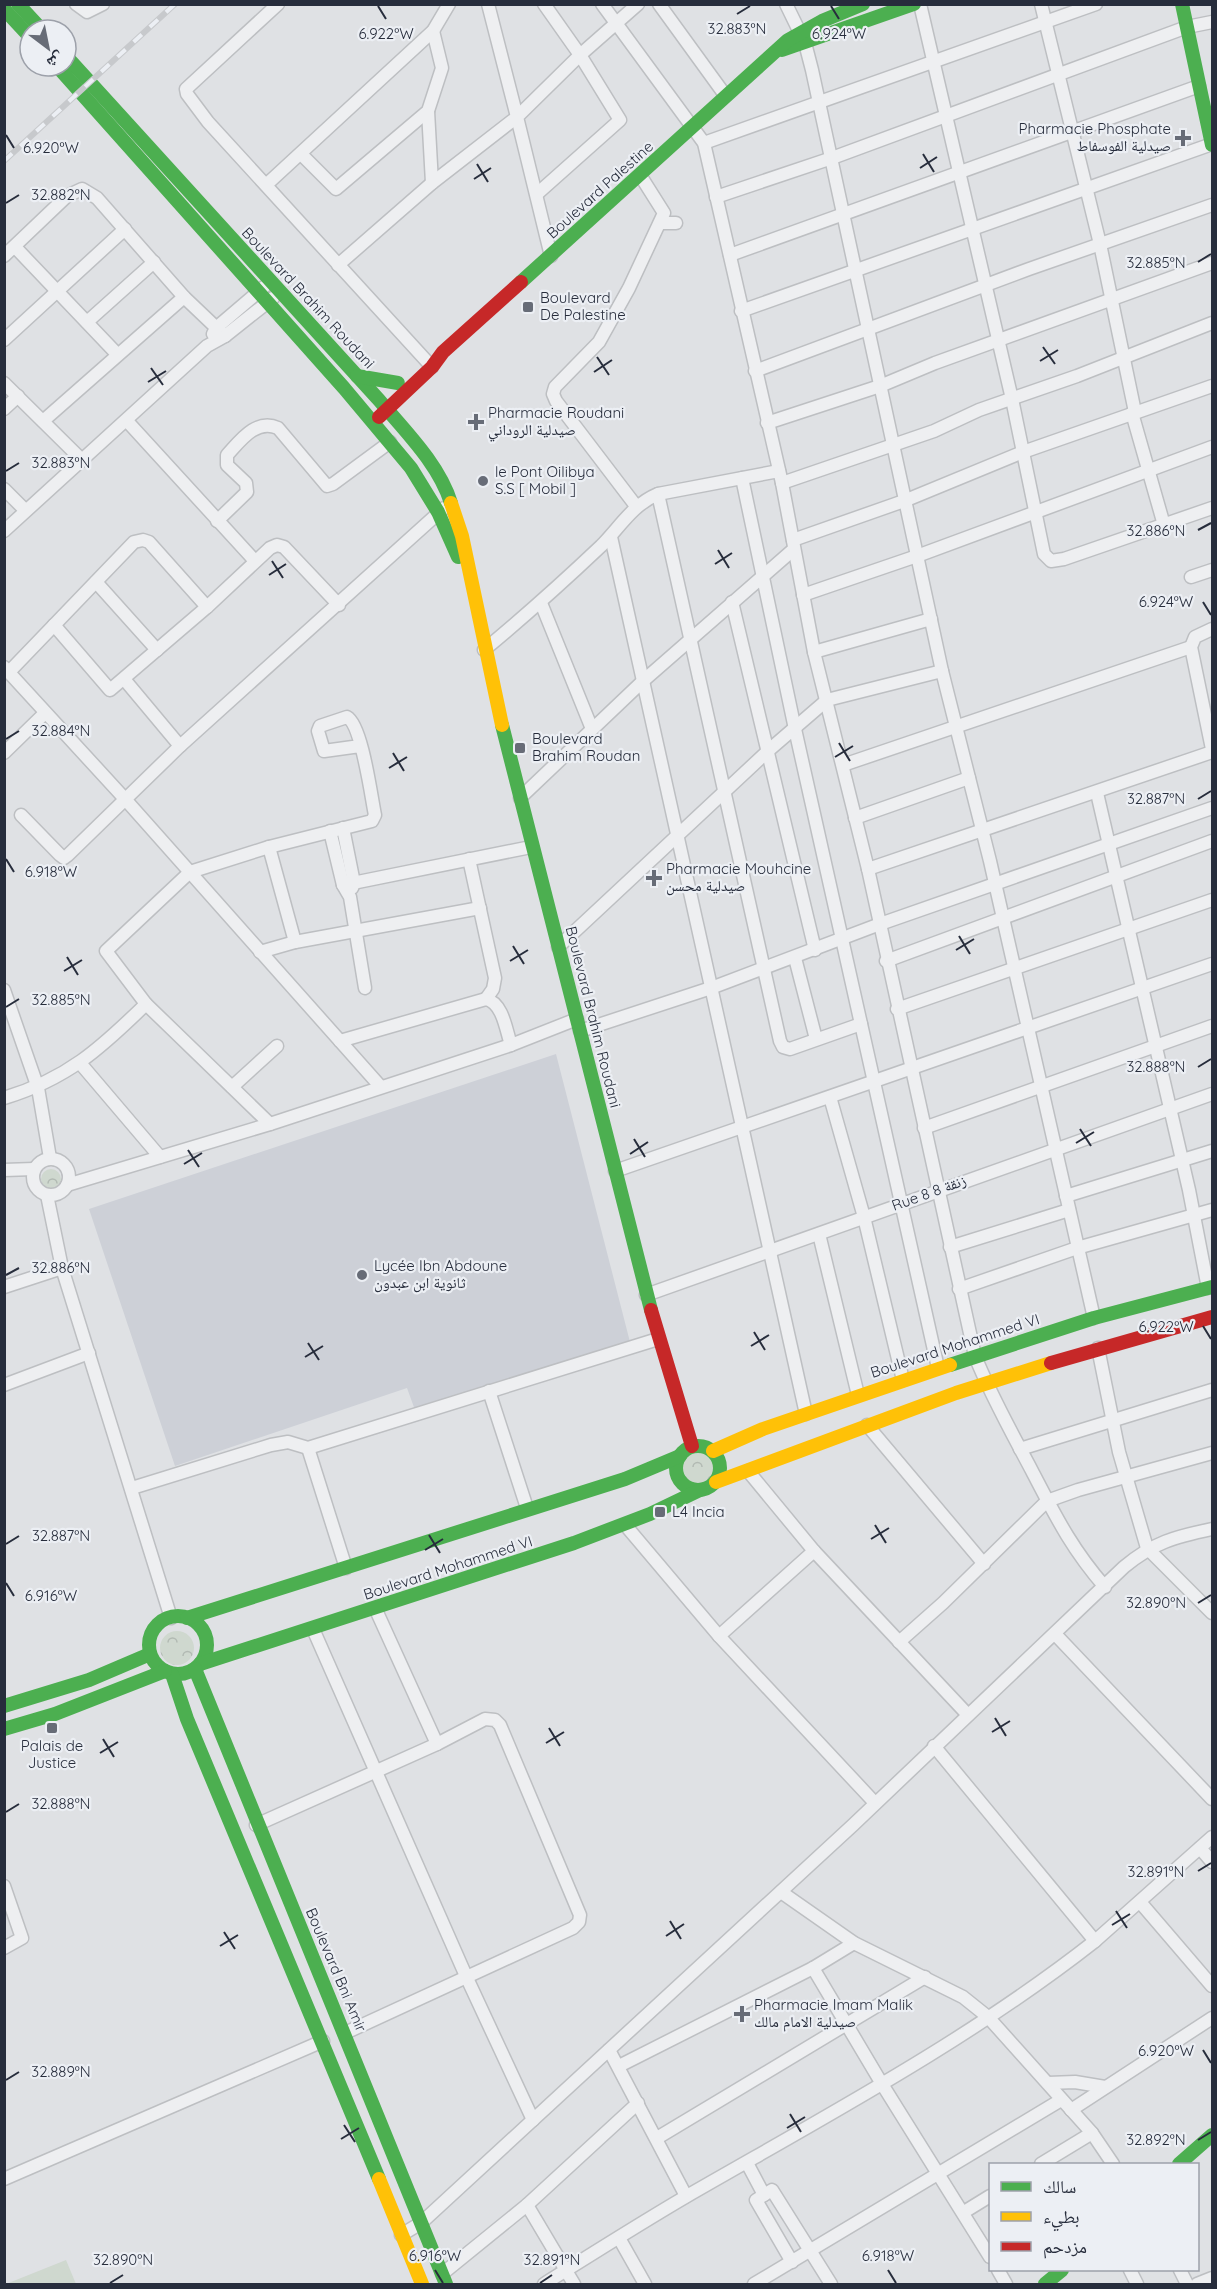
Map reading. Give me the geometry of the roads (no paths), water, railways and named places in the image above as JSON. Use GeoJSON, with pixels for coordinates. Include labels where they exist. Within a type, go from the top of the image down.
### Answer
{"type":"FeatureCollection","features":[{"type":"Feature","properties":{"kind":"main road"},"geometry":{"type":"LineString","coordinates":[[18,4],[31,18]]}},
{"type":"Feature","properties":{"kind":"main road","name":"Boulevard Palestine"},"geometry":{"type":"LineString","coordinates":[[369,417],[693,128],[725,95],[778,51],[863,4]]}},
{"type":"Feature","properties":{"kind":"main road","name":"Boulevard Palestine"},"geometry":{"type":"LineString","coordinates":[[802,38],[914,4]]}},
{"type":"Feature","properties":{"kind":"main road"},"geometry":{"type":"LineString","coordinates":[[1182,4],[1212,145]]}},
{"type":"Feature","properties":{"kind":"main road"},"geometry":{"type":"LineString","coordinates":[[4,9],[18,24]]}},
{"type":"Feature","properties":{"kind":"main road","name":"Boulevard Brahim Roudani"},"geometry":{"type":"LineString","coordinates":[[78,70],[411,468],[438,512],[472,592]]}},
{"type":"Feature","properties":{"kind":"main road","name":"Boulevard Brahim Roudani"},"geometry":{"type":"LineString","coordinates":[[68,78],[265,292],[279,293],[357,376],[441,477],[453,503],[484,650],[531,847],[579,1025],[658,1340],[692,1446]]}},
{"type":"Feature","properties":{"kind":"main road"},"geometry":{"type":"LineString","coordinates":[[357,376],[403,387],[410,437]]}},
{"type":"Feature","properties":{"kind":"main road","name":"Boulevard Mohammed VI"},"geometry":{"type":"LineString","coordinates":[[713,1450],[858,1395],[938,1368],[1094,1318],[1210,1288]]}},
{"type":"Feature","properties":{"kind":"main road"},"geometry":{"type":"LineString","coordinates":[[716,1482],[721,1469],[718,1456],[713,1450],[703,1446],[692,1446],[680,1456],[676,1469],[681,1482],[686,1487],[700,1490],[867,1425],[986,1384],[1098,1348],[1212,1317]]}},
{"type":"Feature","properties":{"kind":"main road","name":"Boulevard Mohammed VI"},"geometry":{"type":"LineString","coordinates":[[187,1618],[527,1508],[625,1479],[680,1456]]}},
{"type":"Feature","properties":{"kind":"main road","name":"Boulevard Mohammed VI"},"geometry":{"type":"LineString","coordinates":[[197,1666],[376,1610],[626,1526],[700,1490]]}},
{"type":"Feature","properties":{"kind":"main road"},"geometry":{"type":"LineString","coordinates":[[4,1730],[169,1673],[188,1672],[197,1666],[206,1649],[204,1634],[194,1622],[187,1618],[171,1617],[160,1622],[153,1631],[149,1643],[150,1654],[156,1664],[169,1673],[422,2284]]}},
{"type":"Feature","properties":{"kind":"main road"},"geometry":{"type":"LineString","coordinates":[[4,1706],[89,1680],[150,1654]]}},
{"type":"Feature","properties":{"kind":"main road","name":"Boulevard Bni Amir"},"geometry":{"type":"LineString","coordinates":[[197,1666],[256,1825],[345,2033],[444,2279]]}},
{"type":"Feature","properties":{"kind":"main road"},"geometry":{"type":"LineString","coordinates":[[1180,2163],[1212,2134]]}},
{"type":"Feature","properties":{"kind":"main road"},"geometry":{"type":"LineString","coordinates":[[1045,2284],[1061,2271]]}},
{"type":"Feature","properties":{"kind":"street"},"geometry":{"type":"LineString","coordinates":[[76,4],[87,12],[103,4]]}},
{"type":"Feature","properties":{"kind":"street"},"geometry":{"type":"LineString","coordinates":[[278,4],[186,89],[208,123],[429,363]]}},
{"type":"Feature","properties":{"kind":"street"},"geometry":{"type":"LineString","coordinates":[[266,184],[433,32],[449,4]]}},
{"type":"Feature","properties":{"kind":"street"},"geometry":{"type":"LineString","coordinates":[[488,4],[551,256]]}},
{"type":"Feature","properties":{"kind":"street"},"geometry":{"type":"LineString","coordinates":[[537,193],[620,120],[580,55],[544,4]]}},
{"type":"Feature","properties":{"kind":"street"},"geometry":{"type":"LineString","coordinates":[[602,4],[704,143],[780,477],[814,652],[868,869],[958,1289],[975,1356],[986,1384],[1067,1539],[1105,1587]]}},
{"type":"Feature","properties":{"kind":"street"},"geometry":{"type":"LineString","coordinates":[[338,265],[432,183],[517,117],[580,55],[638,4]]}},
{"type":"Feature","properties":{"kind":"street"},"geometry":{"type":"LineString","coordinates":[[659,4],[725,95]]}},
{"type":"Feature","properties":{"kind":"street"},"geometry":{"type":"LineString","coordinates":[[786,4],[802,38],[819,101],[942,671],[996,884],[1094,1318]]}},
{"type":"Feature","properties":{"kind":"street"},"geometry":{"type":"LineString","coordinates":[[920,4],[947,115],[984,287],[1012,399],[1042,549],[1051,561],[1064,559],[1212,508]]}},
{"type":"Feature","properties":{"kind":"street"},"geometry":{"type":"LineString","coordinates":[[1041,4],[1100,244],[1134,413],[1164,525]]}},
{"type":"Feature","properties":{"kind":"street"},"geometry":{"type":"LineString","coordinates":[[704,143],[1096,4]]}},
{"type":"Feature","properties":{"kind":"street"},"geometry":{"type":"LineString","coordinates":[[716,197],[832,158],[1187,27],[1212,22]]}},
{"type":"Feature","properties":{"kind":"street"},"geometry":{"type":"LineString","coordinates":[[432,183],[428,111],[442,68],[433,32]]}},
{"type":"Feature","properties":{"kind":"street"},"geometry":{"type":"LineString","coordinates":[[730,255],[844,216],[1199,86]]}},
{"type":"Feature","properties":{"kind":"street"},"geometry":{"type":"LineString","coordinates":[[301,154],[336,189],[428,111]]}},
{"type":"Feature","properties":{"kind":"street"},"geometry":{"type":"LineString","coordinates":[[741,310],[856,271],[1086,187],[1212,145]]}},
{"type":"Feature","properties":{"kind":"street"},"geometry":{"type":"LineString","coordinates":[[636,506],[556,401],[554,394],[555,387],[599,342],[629,288],[664,213],[640,175]]}},
{"type":"Feature","properties":{"kind":"street"},"geometry":{"type":"LineString","coordinates":[[4,256],[76,190],[82,189],[97,198],[184,297],[220,332]]}},
{"type":"Feature","properties":{"kind":"street"},"geometry":{"type":"LineString","coordinates":[[755,371],[869,327],[1212,205]]}},
{"type":"Feature","properties":{"kind":"street"},"geometry":{"type":"LineString","coordinates":[[660,223],[676,223]]}},
{"type":"Feature","properties":{"kind":"street"},"geometry":{"type":"LineString","coordinates":[[4,340],[125,229]]}},
{"type":"Feature","properties":{"kind":"street"},"geometry":{"type":"LineString","coordinates":[[15,247],[117,354]]}},
{"type":"Feature","properties":{"kind":"street"},"geometry":{"type":"LineString","coordinates":[[87,322],[154,262]]}},
{"type":"Feature","properties":{"kind":"street"},"geometry":{"type":"LineString","coordinates":[[767,423],[880,386],[1212,263]]}},
{"type":"Feature","properties":{"kind":"street"},"geometry":{"type":"LineString","coordinates":[[4,531],[127,421],[265,292]]}},
{"type":"Feature","properties":{"kind":"street"},"geometry":{"type":"LineString","coordinates":[[43,421],[184,297]]}},
{"type":"Feature","properties":{"kind":"street"},"geometry":{"type":"LineString","coordinates":[[484,650],[541,603],[611,537],[636,506],[658,494],[742,478],[780,477],[893,446],[1212,323]]}},
{"type":"Feature","properties":{"kind":"street"},"geometry":{"type":"LineString","coordinates":[[4,383],[82,460]]}},
{"type":"Feature","properties":{"kind":"street"},"geometry":{"type":"LineString","coordinates":[[520,798],[592,729],[794,545],[1023,452],[1212,386]]}},
{"type":"Feature","properties":{"kind":"street"},"geometry":{"type":"LineString","coordinates":[[4,409],[18,396]]}},
{"type":"Feature","properties":{"kind":"street"},"geometry":{"type":"LineString","coordinates":[[127,421],[255,561]]}},
{"type":"Feature","properties":{"kind":"street"},"geometry":{"type":"LineString","coordinates":[[217,521],[247,492],[246,483],[227,465],[227,455],[250,431],[271,425],[278,428],[327,486],[390,442]]}},
{"type":"Feature","properties":{"kind":"street"},"geometry":{"type":"LineString","coordinates":[[803,595],[917,556],[1212,447]]}},
{"type":"Feature","properties":{"kind":"street"},"geometry":{"type":"LineString","coordinates":[[742,478],[795,729],[938,1368]]}},
{"type":"Feature","properties":{"kind":"street"},"geometry":{"type":"LineString","coordinates":[[4,489],[26,510]]}},
{"type":"Feature","properties":{"kind":"street"},"geometry":{"type":"LineString","coordinates":[[658,494],[762,969],[781,1045],[790,1049],[861,1024]]}},
{"type":"Feature","properties":{"kind":"street"},"geometry":{"type":"LineString","coordinates":[[21,815],[64,858],[180,746],[339,605],[438,512],[453,503]]}},
{"type":"Feature","properties":{"kind":"street"},"geometry":{"type":"LineString","coordinates":[[611,537],[806,1414]]}},
{"type":"Feature","properties":{"kind":"street"},"geometry":{"type":"LineString","coordinates":[[207,607],[149,542],[143,540],[134,542],[54,626],[7,670],[380,1086]]}},
{"type":"Feature","properties":{"kind":"street"},"geometry":{"type":"LineString","coordinates":[[54,626],[110,690],[207,607],[255,561],[277,545],[285,547],[339,605]]}},
{"type":"Feature","properties":{"kind":"street"},"geometry":{"type":"LineString","coordinates":[[1191,577],[1212,570]]}},
{"type":"Feature","properties":{"kind":"street"},"geometry":{"type":"LineString","coordinates":[[96,582],[157,650]]}},
{"type":"Feature","properties":{"kind":"street"},"geometry":{"type":"LineString","coordinates":[[732,602],[815,950]]}},
{"type":"Feature","properties":{"kind":"street"},"geometry":{"type":"LineString","coordinates":[[541,603],[592,729]]}},
{"type":"Feature","properties":{"kind":"street"},"geometry":{"type":"LineString","coordinates":[[814,652],[931,619]]}},
{"type":"Feature","properties":{"kind":"street"},"geometry":{"type":"LineString","coordinates":[[868,869],[1097,793],[1212,751],[1191,646],[1195,637],[1212,630]]}},
{"type":"Feature","properties":{"kind":"street"},"geometry":{"type":"LineString","coordinates":[[843,765],[1191,646]]}},
{"type":"Feature","properties":{"kind":"street"},"geometry":{"type":"LineString","coordinates":[[558,947],[769,750],[827,700],[942,671]]}},
{"type":"Feature","properties":{"kind":"street"},"geometry":{"type":"LineString","coordinates":[[124,679],[180,746]]}},
{"type":"Feature","properties":{"kind":"street"},"geometry":{"type":"LineString","coordinates":[[1200,689],[1212,685]]}},
{"type":"Feature","properties":{"kind":"street"},"geometry":{"type":"LineString","coordinates":[[4,753],[45,713]]}},
{"type":"Feature","properties":{"kind":"street"},"geometry":{"type":"LineString","coordinates":[[270,1124],[146,1004],[106,951],[189,872],[268,847],[375,818],[360,746]]}},
{"type":"Feature","properties":{"kind":"street"},"geometry":{"type":"LineString","coordinates":[[855,818],[969,778]]}},
{"type":"Feature","properties":{"kind":"street"},"geometry":{"type":"LineString","coordinates":[[1097,793],[1210,1288]]}},
{"type":"Feature","properties":{"kind":"street"},"geometry":{"type":"LineString","coordinates":[[67,1185],[270,1124],[380,1086],[511,1045],[711,988],[880,924],[1212,808]]}},
{"type":"Feature","properties":{"kind":"street"},"geometry":{"type":"LineString","coordinates":[[336,830],[357,932],[365,988]]}},
{"type":"Feature","properties":{"kind":"street"},"geometry":{"type":"LineString","coordinates":[[886,961],[1212,841]]}},
{"type":"Feature","properties":{"kind":"street"},"geometry":{"type":"LineString","coordinates":[[268,847],[295,942]]}},
{"type":"Feature","properties":{"kind":"street"},"geometry":{"type":"LineString","coordinates":[[348,884],[531,847]]}},
{"type":"Feature","properties":{"kind":"street"},"geometry":{"type":"LineString","coordinates":[[469,859],[495,978],[493,989],[486,999]]}},
{"type":"Feature","properties":{"kind":"street"},"geometry":{"type":"LineString","coordinates":[[897,1009],[1212,900]]}},
{"type":"Feature","properties":{"kind":"street"},"geometry":{"type":"LineString","coordinates":[[260,952],[295,942],[480,908]]}},
{"type":"Feature","properties":{"kind":"street"},"geometry":{"type":"LineString","coordinates":[[795,958],[816,1039]]}},
{"type":"Feature","properties":{"kind":"street"},"geometry":{"type":"LineString","coordinates":[[615,1171],[1212,964]]}},
{"type":"Feature","properties":{"kind":"street"},"geometry":{"type":"LineString","coordinates":[[5,992],[10,1024],[38,1088],[50,1158]]}},
{"type":"Feature","properties":{"kind":"street"},"geometry":{"type":"LineString","coordinates":[[340,1041],[486,999],[494,1001],[498,1006],[511,1045]]}},
{"type":"Feature","properties":{"kind":"street"},"geometry":{"type":"LineString","coordinates":[[4,1098],[38,1088],[80,1063],[146,1004]]}},
{"type":"Feature","properties":{"kind":"street"},"geometry":{"type":"LineString","coordinates":[[924,1128],[1212,1026]]}},
{"type":"Feature","properties":{"kind":"street"},"geometry":{"type":"LineString","coordinates":[[232,1087],[277,1046]]}},
{"type":"Feature","properties":{"kind":"street"},"geometry":{"type":"LineString","coordinates":[[80,1063],[160,1157]]}},
{"type":"Feature","properties":{"kind":"street","name":"Rue 8 8 زنقة"},"geometry":{"type":"LineString","coordinates":[[646,1295],[1212,1094]]}},
{"type":"Feature","properties":{"kind":"street"},"geometry":{"type":"LineString","coordinates":[[830,1097],[864,1217],[903,1380]]}},
{"type":"Feature","properties":{"kind":"street"},"geometry":{"type":"LineString","coordinates":[[1066,1196],[1212,1151]]}},
{"type":"Feature","properties":{"kind":"street"},"geometry":{"type":"LineString","coordinates":[[4,1170],[34,1169],[43,1160],[50,1158],[59,1160],[66,1167],[69,1176],[67,1185],[62,1191],[47,1195]]}},
{"type":"Feature","properties":{"kind":"street"},"geometry":{"type":"LineString","coordinates":[[34,1169],[34,1185],[47,1195],[62,1268],[171,1617]]}},
{"type":"Feature","properties":{"kind":"street"},"geometry":{"type":"LineString","coordinates":[[950,1247],[1069,1210]]}},
{"type":"Feature","properties":{"kind":"street"},"geometry":{"type":"LineString","coordinates":[[958,1289],[1077,1248],[1212,1210]]}},
{"type":"Feature","properties":{"kind":"street"},"geometry":{"type":"LineString","coordinates":[[819,1234],[858,1395]]}},
{"type":"Feature","properties":{"kind":"street"},"geometry":{"type":"LineString","coordinates":[[4,1287],[62,1268]]}},
{"type":"Feature","properties":{"kind":"street"},"geometry":{"type":"LineString","coordinates":[[132,1488],[272,1445],[288,1442],[308,1448],[658,1340]]}},
{"type":"Feature","properties":{"kind":"street"},"geometry":{"type":"LineString","coordinates":[[1098,1348],[1112,1419],[1147,1548],[1212,1613]]}},
{"type":"Feature","properties":{"kind":"street"},"geometry":{"type":"LineString","coordinates":[[4,1385],[89,1353]]}},
{"type":"Feature","properties":{"kind":"street"},"geometry":{"type":"LineString","coordinates":[[1020,1449],[1212,1390]]}},
{"type":"Feature","properties":{"kind":"street"},"geometry":{"type":"LineString","coordinates":[[489,1391],[527,1508]]}},
{"type":"Feature","properties":{"kind":"street"},"geometry":{"type":"LineString","coordinates":[[867,1425],[984,1564]]}},
{"type":"Feature","properties":{"kind":"street"},"geometry":{"type":"LineString","coordinates":[[308,1448],[346,1568]]}},
{"type":"Feature","properties":{"kind":"street"},"geometry":{"type":"LineString","coordinates":[[899,1642],[1047,1502],[1126,1476],[1212,1453]]}},
{"type":"Feature","properties":{"kind":"street"},"geometry":{"type":"LineString","coordinates":[[748,1471],[814,1551],[968,1715]]}},
{"type":"Feature","properties":{"kind":"street"},"geometry":{"type":"LineString","coordinates":[[626,1526],[719,1636],[875,1803]]}},
{"type":"Feature","properties":{"kind":"street"},"geometry":{"type":"LineString","coordinates":[[401,2235],[421,2223],[781,1892],[1147,1548],[1181,1536],[1212,1529]]}},
{"type":"Feature","properties":{"kind":"street"},"geometry":{"type":"LineString","coordinates":[[719,1636],[814,1551]]}},
{"type":"Feature","properties":{"kind":"street"},"geometry":{"type":"LineString","coordinates":[[376,1610],[437,1744]]}},
{"type":"Feature","properties":{"kind":"street"},"geometry":{"type":"LineString","coordinates":[[313,1629],[466,1976],[533,2120]]}},
{"type":"Feature","properties":{"kind":"street"},"geometry":{"type":"LineString","coordinates":[[1055,1634],[1212,1799]]}},
{"type":"Feature","properties":{"kind":"street"},"geometry":{"type":"LineString","coordinates":[[256,1825],[437,1744],[485,1719],[495,1720],[500,1725],[580,1915],[579,1922],[573,1928],[345,2033]]}},
{"type":"Feature","properties":{"kind":"street"},"geometry":{"type":"LineString","coordinates":[[934,1746],[1095,1941]]}},
{"type":"Feature","properties":{"kind":"street"},"geometry":{"type":"LineString","coordinates":[[544,2284],[686,2196],[882,2084],[1042,1983],[1095,1941],[1212,1837]]}},
{"type":"Feature","properties":{"kind":"street"},"geometry":{"type":"LineString","coordinates":[[1200,1848],[1212,1862]]}},
{"type":"Feature","properties":{"kind":"street"},"geometry":{"type":"LineString","coordinates":[[4,1887],[22,1938],[4,1948]]}},
{"type":"Feature","properties":{"kind":"street"},"geometry":{"type":"LineString","coordinates":[[781,1892],[854,1942],[963,1997],[988,2017],[1092,2133],[1112,2163]]}},
{"type":"Feature","properties":{"kind":"street"},"geometry":{"type":"LineString","coordinates":[[1140,1902],[1212,1986]]}},
{"type":"Feature","properties":{"kind":"street"},"geometry":{"type":"LineString","coordinates":[[618,2066],[813,1968],[854,1942]]}},
{"type":"Feature","properties":{"kind":"street"},"geometry":{"type":"LineString","coordinates":[[813,1968],[989,2256]]}},
{"type":"Feature","properties":{"kind":"street"},"geometry":{"type":"LineString","coordinates":[[657,2138],[925,1977]]}},
{"type":"Feature","properties":{"kind":"street"},"geometry":{"type":"LineString","coordinates":[[1071,2110],[1212,2018]]}},
{"type":"Feature","properties":{"kind":"street"},"geometry":{"type":"LineString","coordinates":[[4,2179],[323,2041]]}},
{"type":"Feature","properties":{"kind":"street"},"geometry":{"type":"LineString","coordinates":[[609,2050],[686,2196]]}},
{"type":"Feature","properties":{"kind":"street"},"geometry":{"type":"LineString","coordinates":[[1048,2083],[1075,2082],[1105,2087]]}},
{"type":"Feature","properties":{"kind":"street"},"geometry":{"type":"LineString","coordinates":[[754,2284],[1061,2100]]}},
{"type":"Feature","properties":{"kind":"street"},"geometry":{"type":"LineString","coordinates":[[444,2279],[638,2103]]}},
{"type":"Feature","properties":{"kind":"street"},"geometry":{"type":"LineString","coordinates":[[1043,2163],[1092,2133]]}},
{"type":"Feature","properties":{"kind":"street"},"geometry":{"type":"LineString","coordinates":[[747,2163],[764,2195]]}},
{"type":"Feature","properties":{"kind":"street"},"geometry":{"type":"LineString","coordinates":[[792,2262],[756,2200],[772,2190],[831,2284]]}},
{"type":"Feature","properties":{"kind":"street"},"geometry":{"type":"LineString","coordinates":[[964,2212],[989,2197]]}},
{"type":"Feature","properties":{"kind":"street"},"geometry":{"type":"LineString","coordinates":[[527,2205],[574,2284]]}},
{"type":"Feature","properties":{"kind":"street"},"geometry":{"type":"LineString","coordinates":[[619,2238],[645,2284]]}},
{"type":"Feature","properties":{"kind":"street"},"geometry":{"type":"LineString","coordinates":[[1197,2284],[1212,2277]]}},
{"type":"Feature","properties":{"kind":"railway"},"geometry":{"type":"LineString","coordinates":[[4,161],[175,4]]}},
{"type":"Feature","properties":{"kind":"place","name":"Pharmacie Phosphate صيدلية الفوسفاط"},"geometry":{"type":"Point","coordinates":[1183,138]}},
{"type":"Feature","properties":{"kind":"place","name":"Boulevard De Palestine"},"geometry":{"type":"Point","coordinates":[528,307]}},
{"type":"Feature","properties":{"kind":"place","name":"Pharmacie Roudani صيدلية الروداني"},"geometry":{"type":"Point","coordinates":[476,422]}},
{"type":"Feature","properties":{"kind":"place","name":"le Pont Oilibya S.S [ Mobil ]"},"geometry":{"type":"Point","coordinates":[483,481]}},
{"type":"Feature","properties":{"kind":"place","name":"Boulevard Brahim Roudan"},"geometry":{"type":"Point","coordinates":[520,748]}},
{"type":"Feature","properties":{"kind":"place","name":"Pharmacie Mouhcine صيدلية محسن"},"geometry":{"type":"Point","coordinates":[654,878]}},
{"type":"Feature","properties":{"kind":"place","name":"Lycée Ibn Abdoune ثانوية ابن عبدون"},"geometry":{"type":"Point","coordinates":[362,1275]}},
{"type":"Feature","properties":{"kind":"place","name":"L4 Incia"},"geometry":{"type":"Point","coordinates":[660,1512]}},
{"type":"Feature","properties":{"kind":"place","name":"Palais de Justice"},"geometry":{"type":"Point","coordinates":[52,1728]}},
{"type":"Feature","properties":{"kind":"place","name":"Pharmacie Imam Malik صيدلية الامام مالك"},"geometry":{"type":"Point","coordinates":[742,2014]}}]}
